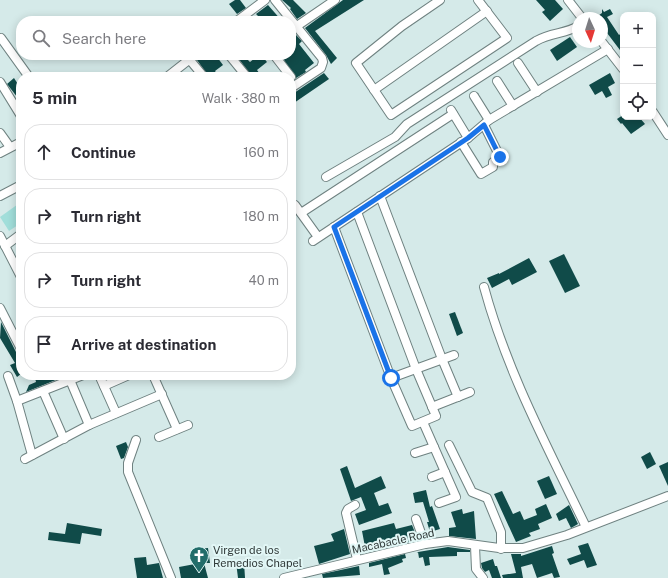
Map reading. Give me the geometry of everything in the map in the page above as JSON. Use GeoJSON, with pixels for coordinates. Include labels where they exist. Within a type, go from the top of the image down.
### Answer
{"type":"FeatureCollection","features":[{"type":"Feature","properties":{"kind":"street"},"geometry":{"type":"LineString","coordinates":[[246,16],[265,0]]}},
{"type":"Feature","properties":{"kind":"street"},"geometry":{"type":"LineString","coordinates":[[275,0],[289,16]]}},
{"type":"Feature","properties":{"kind":"street"},"geometry":{"type":"LineString","coordinates":[[296,85],[321,68],[323,62],[322,58],[297,26],[335,0]]}},
{"type":"Feature","properties":{"kind":"street"},"geometry":{"type":"LineString","coordinates":[[440,0],[402,26],[356,63],[391,115],[507,38],[478,0]]}},
{"type":"Feature","properties":{"kind":"street"},"geometry":{"type":"LineString","coordinates":[[568,0],[577,12]]}},
{"type":"Feature","properties":{"kind":"street"},"geometry":{"type":"LineString","coordinates":[[374,90],[487,11]]}},
{"type":"Feature","properties":{"kind":"street"},"geometry":{"type":"LineString","coordinates":[[326,177],[395,137],[407,124],[536,41],[546,35],[572,29]]}},
{"type":"Feature","properties":{"kind":"street"},"geometry":{"type":"LineString","coordinates":[[0,39],[1,38],[16,59]]}},
{"type":"Feature","properties":{"kind":"street"},"geometry":{"type":"LineString","coordinates":[[296,206],[316,239],[465,140],[513,106],[608,49],[620,65]]}},
{"type":"Feature","properties":{"kind":"street"},"geometry":{"type":"LineString","coordinates":[[17,60],[25,72]]}},
{"type":"Feature","properties":{"kind":"street"},"geometry":{"type":"LineString","coordinates":[[173,72],[188,60]]}},
{"type":"Feature","properties":{"kind":"street"},"geometry":{"type":"LineString","coordinates":[[194,60],[201,72]]}},
{"type":"Feature","properties":{"kind":"street"},"geometry":{"type":"LineString","coordinates":[[233,60],[243,72]]}},
{"type":"Feature","properties":{"kind":"street"},"geometry":{"type":"LineString","coordinates":[[278,60],[287,72]]}},
{"type":"Feature","properties":{"kind":"street"},"geometry":{"type":"LineString","coordinates":[[518,63],[537,92]]}},
{"type":"Feature","properties":{"kind":"street"},"geometry":{"type":"LineString","coordinates":[[497,81],[513,106]]}},
{"type":"Feature","properties":{"kind":"street"},"geometry":{"type":"LineString","coordinates":[[0,82],[16,108]]}},
{"type":"Feature","properties":{"kind":"street"},"geometry":{"type":"LineString","coordinates":[[301,213],[452,112],[481,174],[488,171],[493,167],[493,162],[500,157],[487,123],[474,96]]}},
{"type":"Feature","properties":{"kind":"street"},"geometry":{"type":"LineString","coordinates":[[656,117],[668,135]]}},
{"type":"Feature","properties":{"kind":"street"},"geometry":{"type":"LineString","coordinates":[[0,133],[10,147]]}},
{"type":"Feature","properties":{"kind":"street"},"geometry":{"type":"LineString","coordinates":[[0,153],[16,144]]}},
{"type":"Feature","properties":{"kind":"street"},"geometry":{"type":"LineString","coordinates":[[0,196],[16,188]]}},
{"type":"Feature","properties":{"kind":"street"},"geometry":{"type":"LineString","coordinates":[[380,196],[442,360],[458,396]]}},
{"type":"Feature","properties":{"kind":"street"},"geometry":{"type":"LineString","coordinates":[[334,227],[391,378],[412,426],[436,416],[416,369],[357,212]]}},
{"type":"Feature","properties":{"kind":"street"},"geometry":{"type":"LineString","coordinates":[[0,236],[16,267]]}},
{"type":"Feature","properties":{"kind":"street"},"geometry":{"type":"LineString","coordinates":[[5,246],[16,238]]}},
{"type":"Feature","properties":{"kind":"street"},"geometry":{"type":"LineString","coordinates":[[484,287],[512,373],[536,427],[586,527]]}},
{"type":"Feature","properties":{"kind":"street"},"geometry":{"type":"LineString","coordinates":[[0,308],[16,339]]}},
{"type":"Feature","properties":{"kind":"street"},"geometry":{"type":"LineString","coordinates":[[391,378],[454,355]]}},
{"type":"Feature","properties":{"kind":"street"},"geometry":{"type":"LineString","coordinates":[[8,376],[17,401],[28,457],[116,413],[162,394]]}},
{"type":"Feature","properties":{"kind":"street"},"geometry":{"type":"LineString","coordinates":[[17,401],[70,380],[89,426]]}},
{"type":"Feature","properties":{"kind":"street"},"geometry":{"type":"LineString","coordinates":[[101,380],[116,413]]}},
{"type":"Feature","properties":{"kind":"street"},"geometry":{"type":"LineString","coordinates":[[104,386],[118,380]]}},
{"type":"Feature","properties":{"kind":"street"},"geometry":{"type":"LineString","coordinates":[[156,380],[177,429]]}},
{"type":"Feature","properties":{"kind":"street"},"geometry":{"type":"LineString","coordinates":[[42,391],[64,439]]}},
{"type":"Feature","properties":{"kind":"street"},"geometry":{"type":"LineString","coordinates":[[432,407],[470,392]]}},
{"type":"Feature","properties":{"kind":"street"},"geometry":{"type":"LineString","coordinates":[[423,422],[456,497],[440,503]]}},
{"type":"Feature","properties":{"kind":"street"},"geometry":{"type":"LineString","coordinates":[[159,437],[188,425]]}},
{"type":"Feature","properties":{"kind":"street"},"geometry":{"type":"LineString","coordinates":[[136,440],[128,463],[128,472],[171,578]]}},
{"type":"Feature","properties":{"kind":"street"},"geometry":{"type":"LineString","coordinates":[[449,445],[472,492],[487,498],[501,532],[501,548]]}},
{"type":"Feature","properties":{"kind":"street"},"geometry":{"type":"LineString","coordinates":[[415,453],[434,447]]}},
{"type":"Feature","properties":{"kind":"street"},"geometry":{"type":"LineString","coordinates":[[432,477],[445,472]]}},
{"type":"Feature","properties":{"kind":"street","name":"Macabacle Road"},"geometry":{"type":"LineString","coordinates":[[284,578],[425,544],[448,541],[475,546],[501,548],[534,546],[668,496]]}},
{"type":"Feature","properties":{"kind":"street"},"geometry":{"type":"LineString","coordinates":[[355,505],[348,509],[346,513],[357,560]]}},
{"type":"Feature","properties":{"kind":"street"},"geometry":{"type":"LineString","coordinates":[[416,519],[425,544]]}},
{"type":"Feature","properties":{"kind":"street"},"geometry":{"type":"LineString","coordinates":[[475,546],[476,569],[483,578]]}},
{"type":"Feature","properties":{"kind":"shaded area"},"geometry":{"type":"Polygon","coordinates":[[[16,206],[16,226],[9,231],[0,217],[16,206]]]}},
{"type":"Feature","properties":{"kind":"building"},"geometry":{"type":"Polygon","coordinates":[[[235,0],[240,0],[246,8],[237,14],[229,4],[235,0]]]}},
{"type":"Feature","properties":{"kind":"building"},"geometry":{"type":"Polygon","coordinates":[[[282,0],[293,0],[306,13],[297,19],[290,9],[291,8],[282,0]]]}},
{"type":"Feature","properties":{"kind":"building"},"geometry":{"type":"Polygon","coordinates":[[[343,0],[364,0],[315,31],[337,58],[331,64],[326,55],[305,28],[343,0]]]}},
{"type":"Feature","properties":{"kind":"building"},"geometry":{"type":"Polygon","coordinates":[[[536,0],[555,0],[563,9],[550,21],[542,12],[545,10],[536,0]]]}},
{"type":"Feature","properties":{"kind":"building"},"geometry":{"type":"Polygon","coordinates":[[[268,5],[278,16],[258,16],[256,14],[268,5]]]}},
{"type":"Feature","properties":{"kind":"building"},"geometry":{"type":"Polygon","coordinates":[[[610,9],[613,14],[608,16],[608,12],[604,12],[610,9]]]}},
{"type":"Feature","properties":{"kind":"building"},"geometry":{"type":"Polygon","coordinates":[[[608,18],[619,35],[620,34],[620,50],[608,34],[608,18]]]}},
{"type":"Feature","properties":{"kind":"building"},"geometry":{"type":"Polygon","coordinates":[[[296,35],[302,41],[299,44],[314,63],[305,70],[306,72],[296,78],[296,72],[292,72],[284,60],[296,60],[296,35]]]}},
{"type":"Feature","properties":{"kind":"building"},"geometry":{"type":"Polygon","coordinates":[[[570,37],[572,40],[572,48],[576,48],[557,61],[550,50],[570,37]]]}},
{"type":"Feature","properties":{"kind":"building"},"geometry":{"type":"Polygon","coordinates":[[[197,60],[219,60],[223,65],[216,72],[205,72],[197,60]]]}},
{"type":"Feature","properties":{"kind":"building"},"geometry":{"type":"Polygon","coordinates":[[[240,60],[248,60],[250,62],[253,60],[265,60],[267,62],[257,70],[258,72],[248,72],[240,60]]]}},
{"type":"Feature","properties":{"kind":"building"},"geometry":{"type":"Polygon","coordinates":[[[324,73],[329,79],[296,102],[296,92],[324,73]]]}},
{"type":"Feature","properties":{"kind":"building"},"geometry":{"type":"Polygon","coordinates":[[[610,73],[615,83],[608,87],[612,95],[606,98],[602,91],[595,95],[589,85],[610,73]]]}},
{"type":"Feature","properties":{"kind":"building"},"geometry":{"type":"Polygon","coordinates":[[[14,78],[16,81],[16,96],[7,84],[14,78]]]}},
{"type":"Feature","properties":{"kind":"building"},"geometry":{"type":"Polygon","coordinates":[[[620,117],[620,120],[642,120],[645,124],[631,134],[617,119],[620,117]]]}},
{"type":"Feature","properties":{"kind":"building"},"geometry":{"type":"Polygon","coordinates":[[[564,254],[580,286],[565,293],[549,261],[564,254]]]}},
{"type":"Feature","properties":{"kind":"building"},"geometry":{"type":"Polygon","coordinates":[[[529,258],[537,272],[512,285],[509,279],[492,288],[487,278],[499,274],[529,258]]]}},
{"type":"Feature","properties":{"kind":"building"},"geometry":{"type":"Polygon","coordinates":[[[455,312],[463,333],[457,336],[449,314],[455,312]]]}},
{"type":"Feature","properties":{"kind":"building"},"geometry":{"type":"Polygon","coordinates":[[[1,322],[16,352],[16,375],[10,365],[15,363],[0,338],[1,322]]]}},
{"type":"Feature","properties":{"kind":"building"},"geometry":{"type":"Polygon","coordinates":[[[36,380],[56,380],[26,392],[29,385],[36,382],[36,380]]]}},
{"type":"Feature","properties":{"kind":"building"},"geometry":{"type":"Polygon","coordinates":[[[126,442],[128,447],[124,458],[121,459],[116,446],[126,442]]]}},
{"type":"Feature","properties":{"kind":"building"},"geometry":{"type":"Polygon","coordinates":[[[650,452],[656,464],[647,469],[641,457],[650,452]]]}},
{"type":"Feature","properties":{"kind":"building"},"geometry":{"type":"Polygon","coordinates":[[[668,462],[668,486],[659,466],[668,462]]]}},
{"type":"Feature","properties":{"kind":"building"},"geometry":{"type":"Polygon","coordinates":[[[347,466],[355,488],[381,476],[386,488],[374,493],[379,506],[388,503],[392,513],[359,525],[355,514],[366,510],[361,497],[351,501],[340,469],[347,466]]]}},
{"type":"Feature","properties":{"kind":"building"},"geometry":{"type":"Polygon","coordinates":[[[549,476],[557,494],[545,499],[537,481],[549,476]]]}},
{"type":"Feature","properties":{"kind":"building"},"geometry":{"type":"Polygon","coordinates":[[[426,490],[430,507],[432,506],[440,529],[430,532],[427,522],[429,522],[423,502],[415,503],[413,493],[426,490]]]}},
{"type":"Feature","properties":{"kind":"building"},"geometry":{"type":"Polygon","coordinates":[[[502,491],[513,514],[520,511],[524,520],[537,515],[535,509],[546,504],[552,518],[538,524],[540,529],[529,533],[531,536],[516,542],[494,494],[502,491]]]}},
{"type":"Feature","properties":{"kind":"building"},"geometry":{"type":"Polygon","coordinates":[[[569,505],[578,524],[571,528],[566,518],[559,521],[556,514],[569,505]]]}},
{"type":"Feature","properties":{"kind":"building"},"geometry":{"type":"Polygon","coordinates":[[[462,509],[463,514],[474,511],[476,539],[449,536],[449,528],[456,527],[451,512],[462,509]]]}},
{"type":"Feature","properties":{"kind":"building"},"geometry":{"type":"Polygon","coordinates":[[[67,523],[102,529],[101,536],[82,533],[80,544],[48,540],[49,532],[65,534],[67,523]]]}},
{"type":"Feature","properties":{"kind":"building"},"geometry":{"type":"Polygon","coordinates":[[[394,523],[396,529],[412,525],[418,540],[366,552],[362,531],[394,523]]]}},
{"type":"Feature","properties":{"kind":"building"},"geometry":{"type":"Polygon","coordinates":[[[344,529],[350,554],[319,564],[314,546],[334,541],[331,534],[344,529]]]}},
{"type":"Feature","properties":{"kind":"building"},"geometry":{"type":"Polygon","coordinates":[[[588,543],[597,565],[587,568],[584,560],[570,565],[567,559],[581,554],[578,546],[588,543]]]}},
{"type":"Feature","properties":{"kind":"building"},"geometry":{"type":"Polygon","coordinates":[[[552,546],[554,553],[552,554],[560,577],[554,578],[552,573],[537,578],[532,564],[521,567],[523,578],[503,578],[502,575],[516,573],[511,554],[521,554],[521,556],[552,546]]]}},
{"type":"Feature","properties":{"kind":"building"},"geometry":{"type":"Polygon","coordinates":[[[448,547],[470,550],[470,552],[457,552],[457,556],[429,557],[430,565],[425,566],[423,557],[419,558],[418,552],[448,547]]]}},
{"type":"Feature","properties":{"kind":"building"},"geometry":{"type":"Polygon","coordinates":[[[208,548],[210,563],[204,563],[208,578],[181,578],[179,567],[195,564],[194,555],[199,554],[198,549],[208,548]]]}},
{"type":"Feature","properties":{"kind":"building"},"geometry":{"type":"Polygon","coordinates":[[[405,554],[406,558],[402,559],[403,562],[388,568],[390,574],[384,575],[382,564],[369,567],[369,563],[405,554]]]}},
{"type":"Feature","properties":{"kind":"building"},"geometry":{"type":"Polygon","coordinates":[[[146,557],[147,565],[159,563],[163,578],[137,578],[134,558],[146,557]]]}},
{"type":"Feature","properties":{"kind":"building"},"geometry":{"type":"Polygon","coordinates":[[[493,559],[501,578],[492,578],[489,570],[485,572],[482,568],[481,563],[493,559]]]}},
{"type":"Feature","properties":{"kind":"building"},"geometry":{"type":"Polygon","coordinates":[[[236,562],[244,562],[245,578],[238,578],[236,562]]]}},
{"type":"Feature","properties":{"kind":"building"},"geometry":{"type":"Polygon","coordinates":[[[359,566],[360,575],[323,578],[322,574],[359,566]]]}},
{"type":"Feature","properties":{"kind":"place","name":"Virgen de los Remedios Chapel"},"geometry":{"type":"Point","coordinates":[199,573]}},
{"type":"Feature","properties":{"kind":"route"},"geometry":{"type":"LineString","coordinates":[[391,378],[334,227],[468,138],[484,125],[500,157]]}}]}
